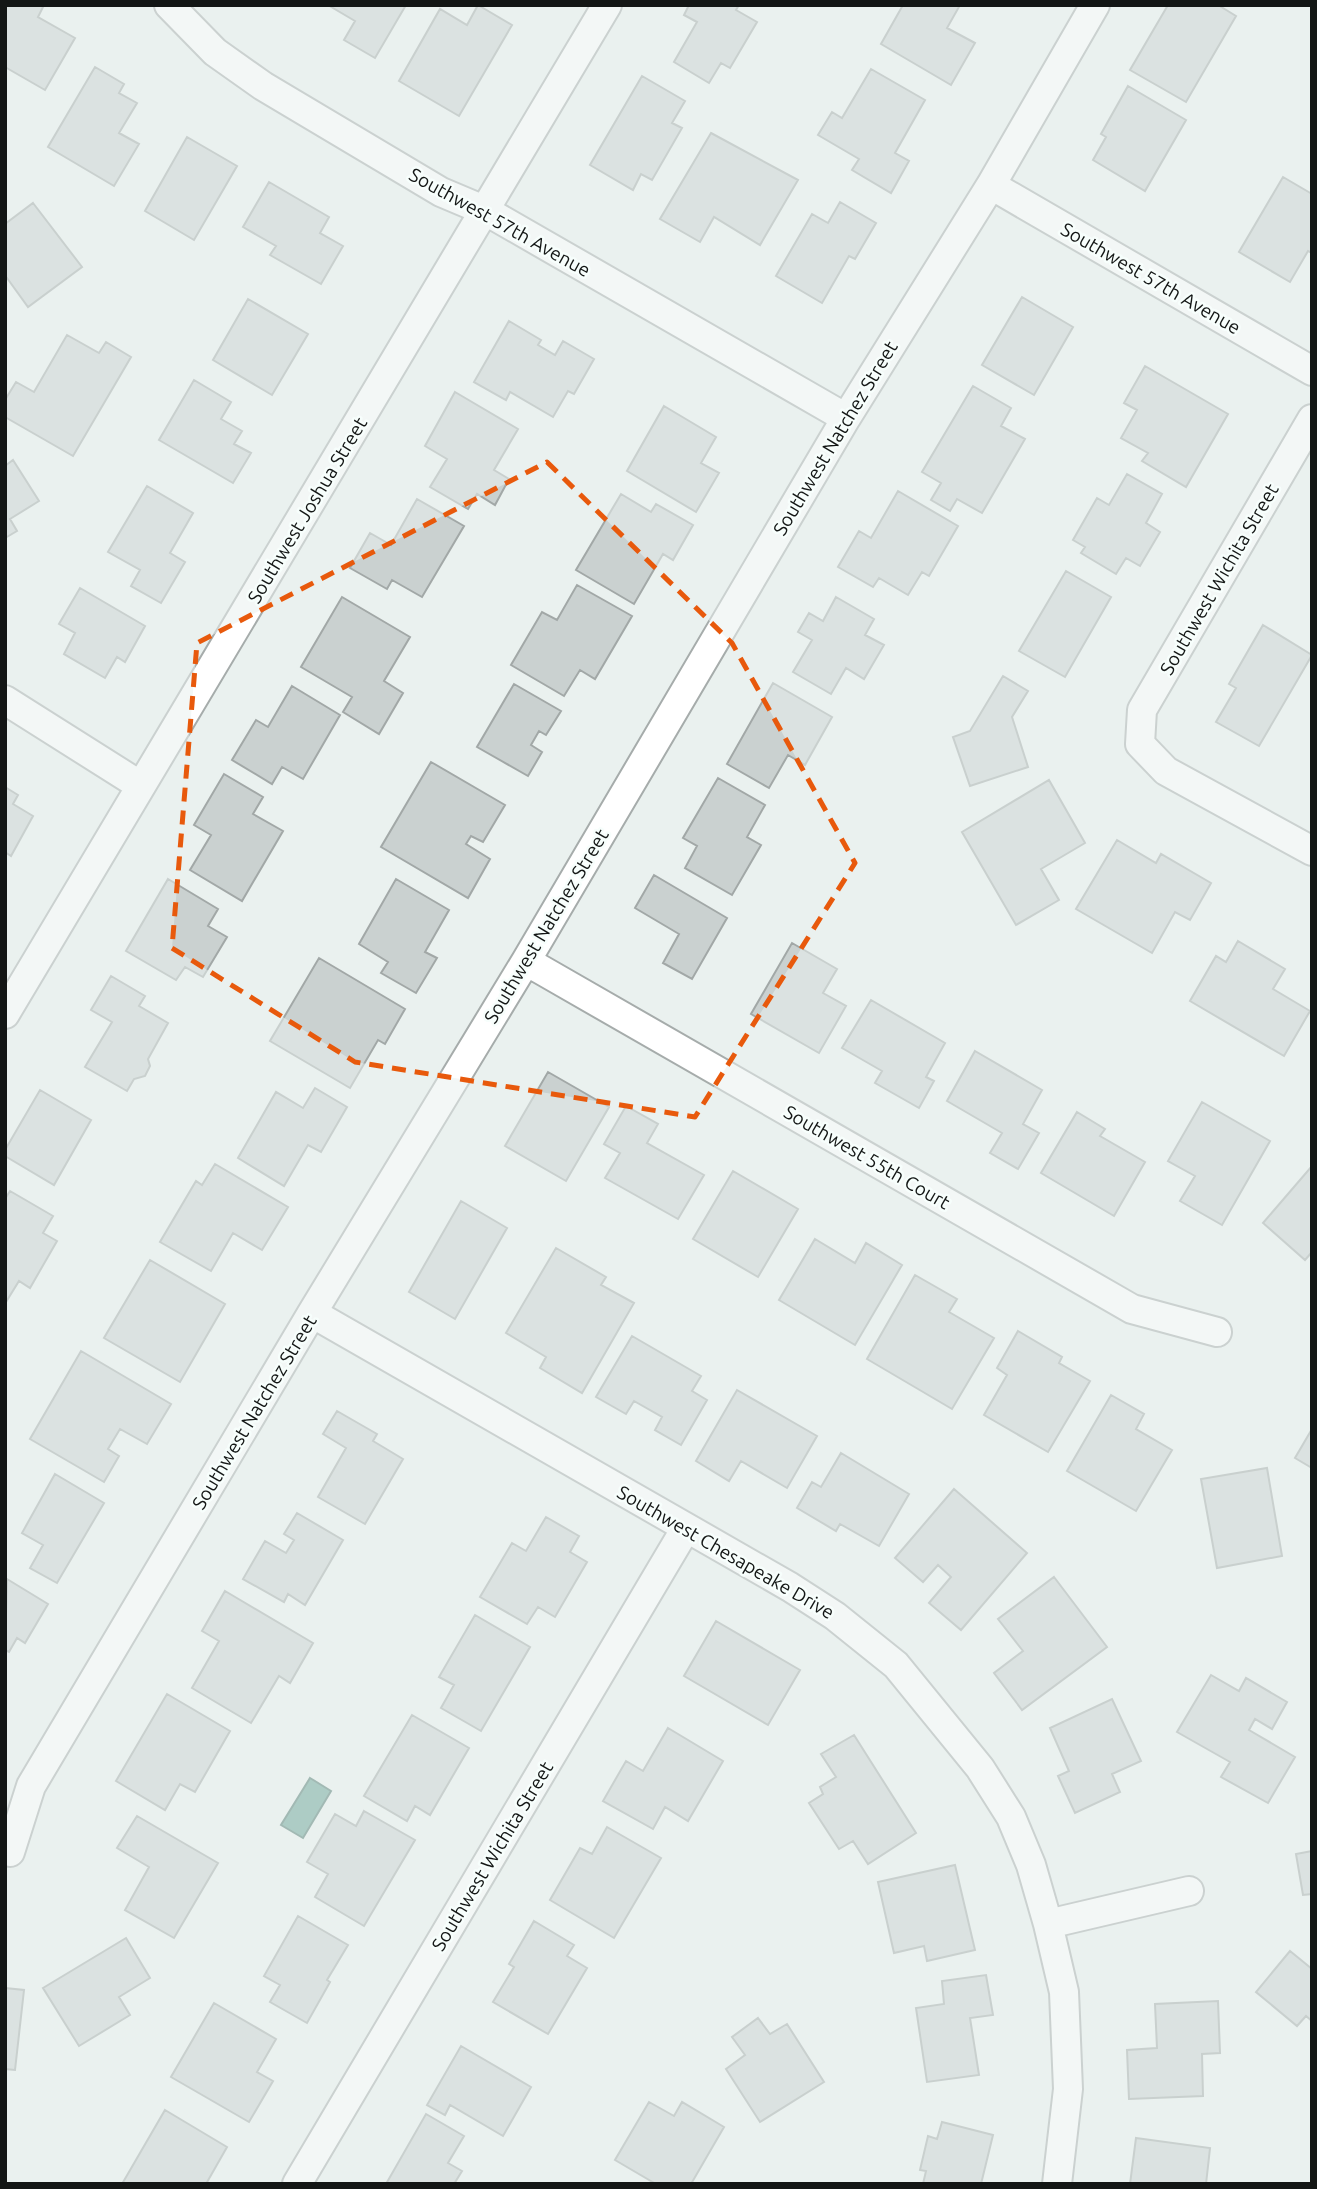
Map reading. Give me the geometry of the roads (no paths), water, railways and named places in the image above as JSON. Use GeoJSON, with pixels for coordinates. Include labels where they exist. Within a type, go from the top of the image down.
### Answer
{"type":"FeatureCollection","features":[{"type":"Feature","properties":{"kind":"street","name":"Southwest 57th Avenue"},"geometry":{"type":"LineString","coordinates":[[169,5],[215,52],[263,86],[441,192],[486,211],[846,418]]}},
{"type":"Feature","properties":{"kind":"street","name":"Southwest Joshua Street"},"geometry":{"type":"LineString","coordinates":[[5,1014],[607,5]]}},
{"type":"Feature","properties":{"kind":"street","name":"Southwest Natchez Street"},"geometry":{"type":"LineString","coordinates":[[10,1852],[31,1786],[312,1313],[526,961],[846,418],[991,185],[1096,5]]}},
{"type":"Feature","properties":{"kind":"street","name":"Southwest 57th Avenue"},"geometry":{"type":"LineString","coordinates":[[991,185],[1312,371]]}},
{"type":"Feature","properties":{"kind":"street","name":"Southwest Wichita Street"},"geometry":{"type":"LineString","coordinates":[[1312,419],[1142,710],[1140,744],[1166,771],[1312,851]]}},
{"type":"Feature","properties":{"kind":"street"},"geometry":{"type":"LineString","coordinates":[[5,700],[141,786]]}},
{"type":"Feature","properties":{"kind":"street","name":"Southwest 55th Court"},"geometry":{"type":"LineString","coordinates":[[526,961],[1132,1309],[1217,1332]]}},
{"type":"Feature","properties":{"kind":"street","name":"Southwest Chesapeake Drive"},"geometry":{"type":"LineString","coordinates":[[312,1313],[790,1587],[835,1616],[896,1665],[981,1768],[1011,1817],[1031,1865],[1064,1992],[1068,2089],[1057,2184]]}},
{"type":"Feature","properties":{"kind":"street","name":"Southwest Wichita Street"},"geometry":{"type":"LineString","coordinates":[[297,2184],[686,1528]]}},
{"type":"Feature","properties":{"kind":"street"},"geometry":{"type":"LineString","coordinates":[[1048,1924],[1189,1891]]}}]}
